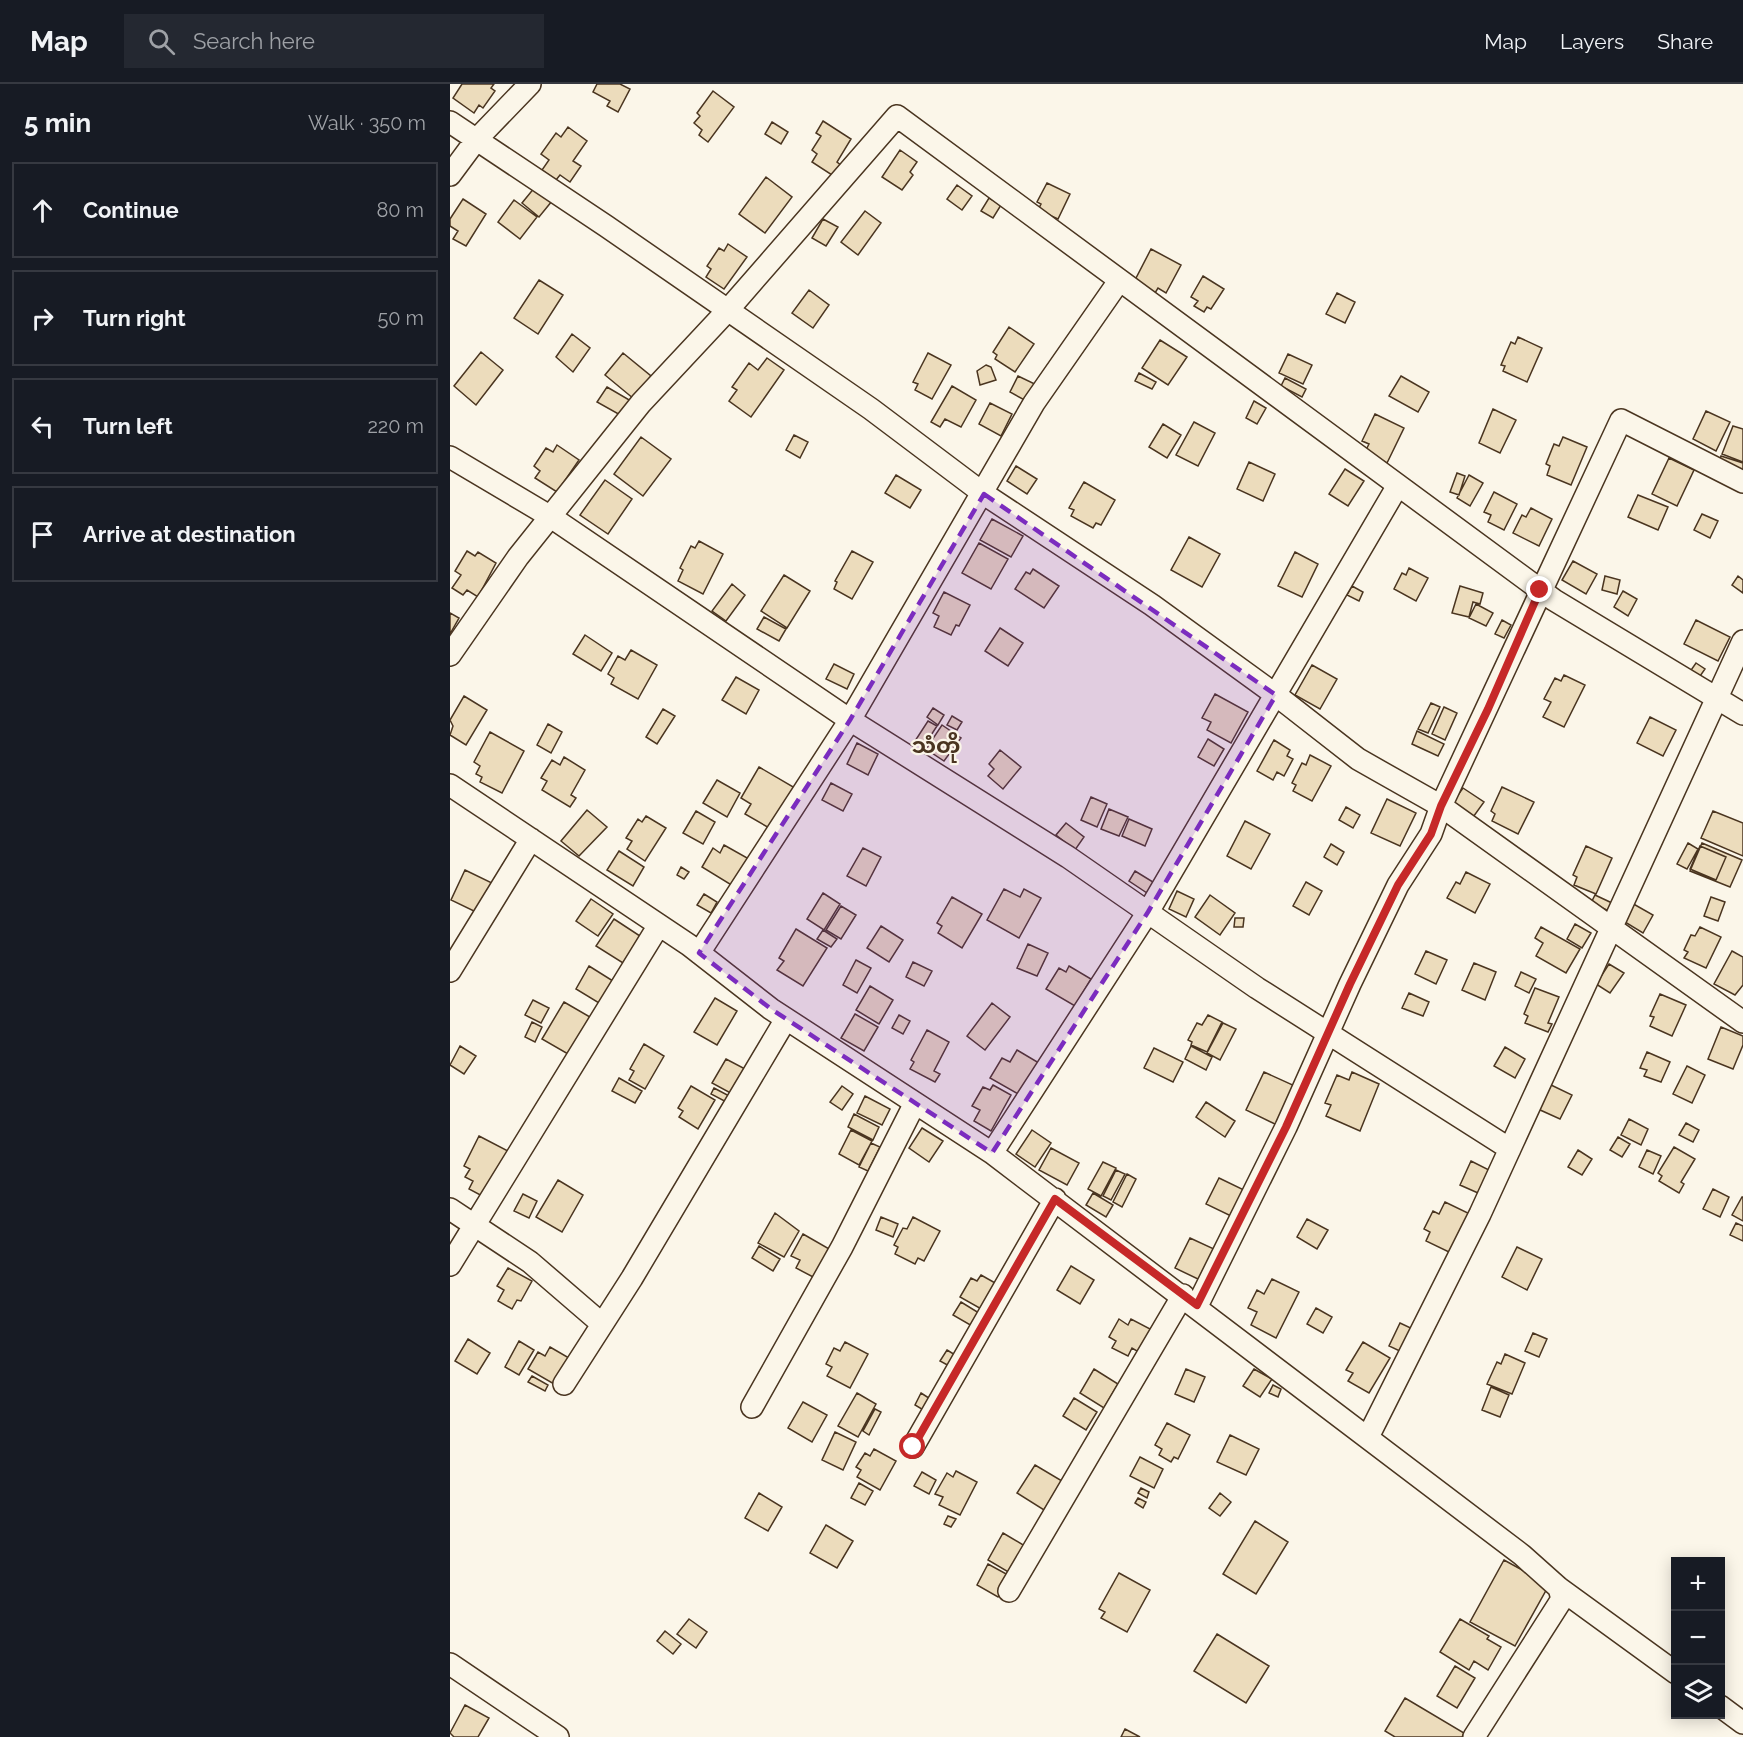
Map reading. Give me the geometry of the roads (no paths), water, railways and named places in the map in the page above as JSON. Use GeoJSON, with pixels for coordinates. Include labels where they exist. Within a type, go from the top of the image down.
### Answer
{"type":"FeatureCollection","features":[{"type":"Feature","properties":{"kind":"street"},"geometry":{"type":"LineString","coordinates":[[450,175],[476,140],[530,84]]}},
{"type":"Feature","properties":{"kind":"street"},"geometry":{"type":"LineString","coordinates":[[450,656],[518,557],[641,403],[727,311],[897,116],[1397,487],[1540,590],[1743,714]]}},
{"type":"Feature","properties":{"kind":"street"},"geometry":{"type":"LineString","coordinates":[[450,122],[606,225],[871,410],[984,494],[1152,605],[1276,695],[1358,759],[1441,806],[1743,1022]]}},
{"type":"Feature","properties":{"kind":"street"},"geometry":{"type":"LineString","coordinates":[[699,953],[850,720],[984,494],[1034,403],[1119,281]]}},
{"type":"Feature","properties":{"kind":"street"},"geometry":{"type":"LineString","coordinates":[[1009,1591],[1190,1300],[1286,1127],[1398,885],[1431,834],[1441,806],[1488,709],[1540,590],[1621,420],[1743,482]]}},
{"type":"Feature","properties":{"kind":"street"},"geometry":{"type":"LineString","coordinates":[[450,457],[551,517],[850,720],[1068,856],[1328,1034],[1510,1149]]}},
{"type":"Feature","properties":{"kind":"street"},"geometry":{"type":"LineString","coordinates":[[992,1153],[1148,912],[1397,487]]}},
{"type":"Feature","properties":{"kind":"street"},"geometry":{"type":"LineString","coordinates":[[1368,1437],[1510,1149],[1743,641]]}},
{"type":"Feature","properties":{"kind":"street"},"geometry":{"type":"LineString","coordinates":[[450,785],[699,953],[786,1019],[992,1153],[1190,1300],[1522,1555],[1559,1588],[1671,1669]]}},
{"type":"Feature","properties":{"kind":"street"},"geometry":{"type":"LineString","coordinates":[[450,971],[531,839]]}},
{"type":"Feature","properties":{"kind":"street"},"geometry":{"type":"LineString","coordinates":[[450,1265],[658,925]]}},
{"type":"Feature","properties":{"kind":"street"},"geometry":{"type":"LineString","coordinates":[[564,1384],[786,1019]]}},
{"type":"Feature","properties":{"kind":"street"},"geometry":{"type":"LineString","coordinates":[[752,1407],[842,1247],[915,1102]]}},
{"type":"Feature","properties":{"kind":"street"},"geometry":{"type":"LineString","coordinates":[[913,1447],[1055,1199]]}},
{"type":"Feature","properties":{"kind":"street"},"geometry":{"type":"LineString","coordinates":[[450,1209],[530,1262],[602,1324]]}},
{"type":"Feature","properties":{"kind":"street"},"geometry":{"type":"LineString","coordinates":[[1474,1737],[1562,1599],[1559,1588]]}},
{"type":"Feature","properties":{"kind":"street"},"geometry":{"type":"LineString","coordinates":[[450,1664],[558,1737]]}},
{"type":"Feature","properties":{"kind":"street"},"geometry":{"type":"LineString","coordinates":[[1725,1710],[1743,1723]]}},
{"type":"Feature","properties":{"kind":"district","name":"သံတို"},"geometry":{"type":"Point","coordinates":[936,745]}}]}
